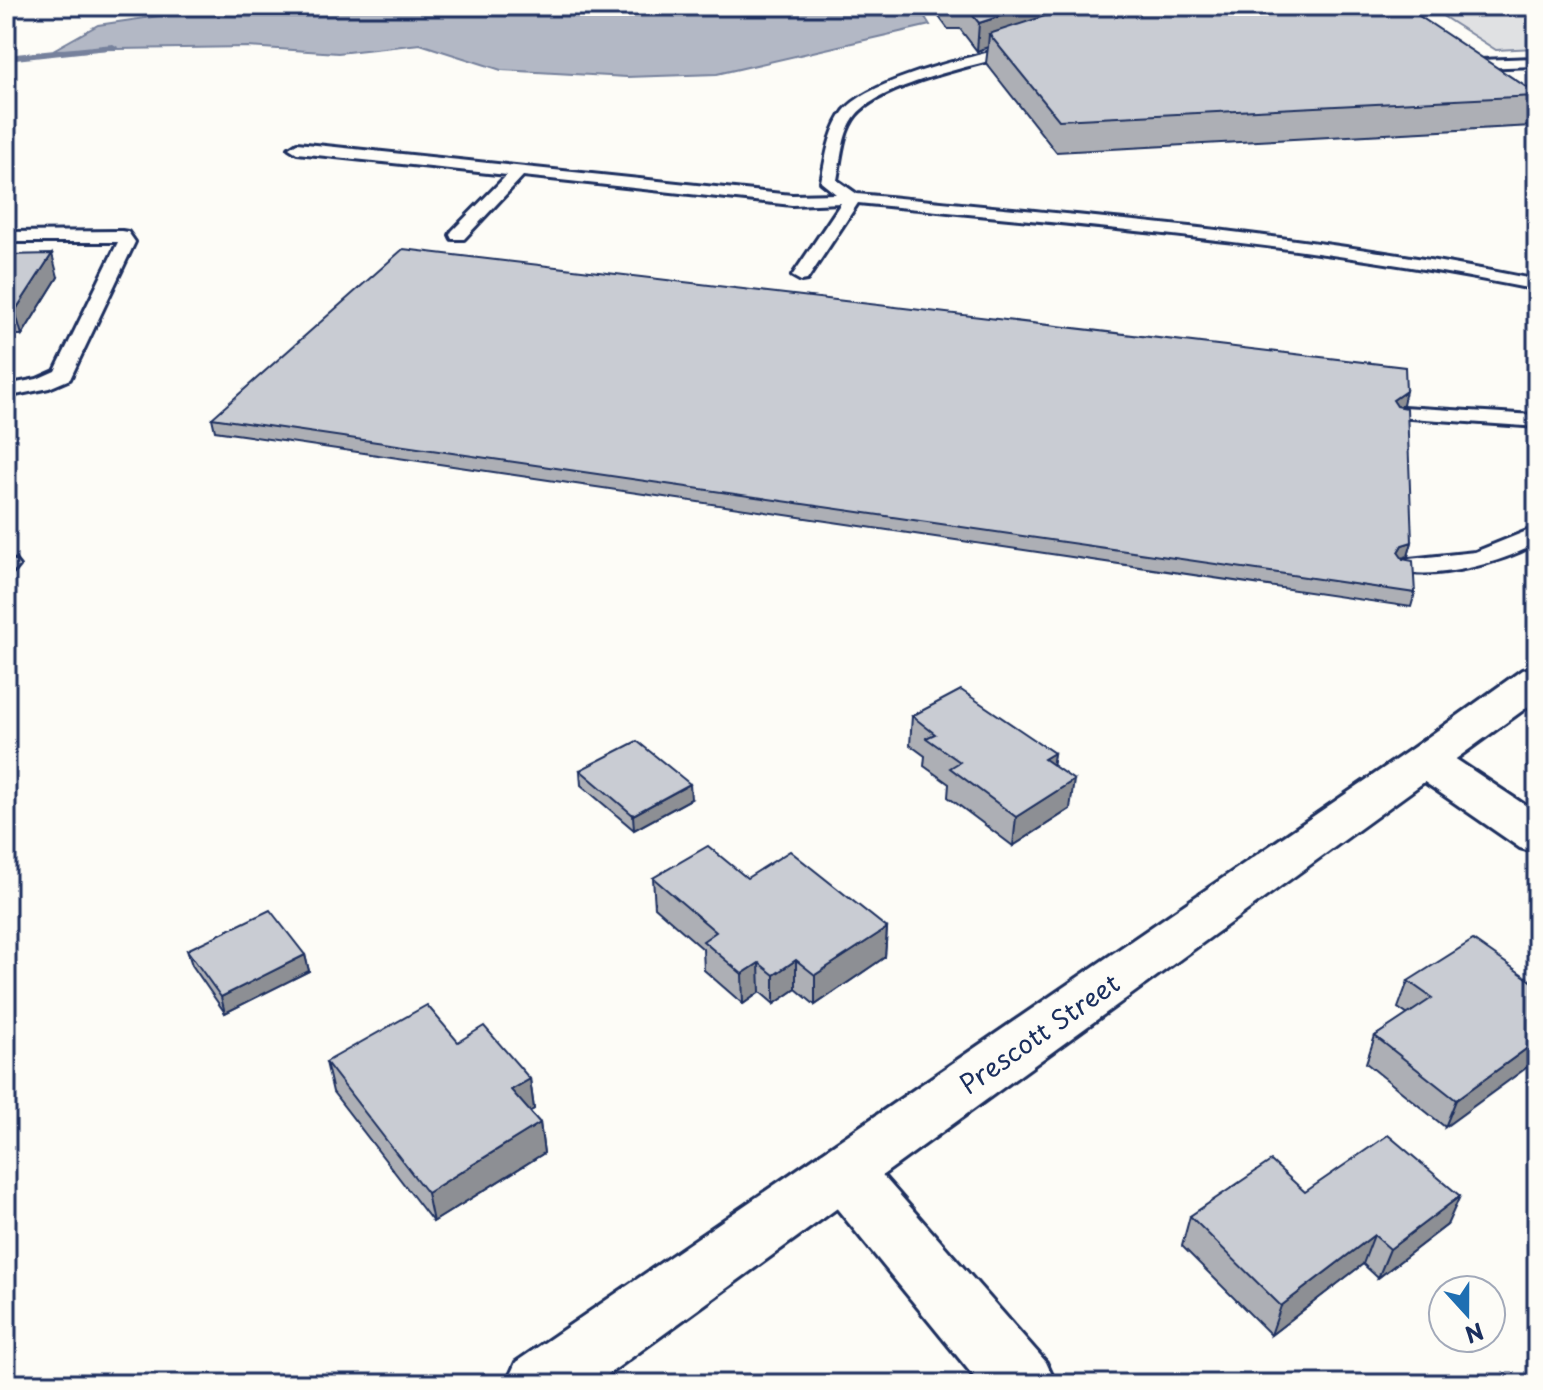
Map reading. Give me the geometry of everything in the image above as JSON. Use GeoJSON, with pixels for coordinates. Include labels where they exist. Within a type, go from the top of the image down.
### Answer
{"type":"FeatureCollection","features":[{"type":"Feature","properties":{"kind":"street"},"geometry":{"type":"LineString","coordinates":[[1456,49],[1514,87]]}},
{"type":"Feature","properties":{"kind":"street","name":"Prescott Street"},"geometry":{"type":"LineString","coordinates":[[540,1384],[1426,761],[1537,679]]}},
{"type":"Feature","properties":{"kind":"street"},"geometry":{"type":"LineString","coordinates":[[1426,761],[1537,836]]}},
{"type":"Feature","properties":{"kind":"street"},"geometry":{"type":"LineString","coordinates":[[842,1171],[1022,1384]]}},
{"type":"Feature","properties":{"kind":"lane"},"geometry":{"type":"LineString","coordinates":[[853,198],[829,182],[843,127],[852,110],[885,90],[1035,43]]}},
{"type":"Feature","properties":{"kind":"lane"},"geometry":{"type":"LineString","coordinates":[[1479,64],[1537,62]]}},
{"type":"Feature","properties":{"kind":"lane"},"geometry":{"type":"LineString","coordinates":[[297,148],[792,200],[853,198],[1162,229],[1469,271],[1537,285]]}},
{"type":"Feature","properties":{"kind":"lane"},"geometry":{"type":"LineString","coordinates":[[458,235],[519,171]]}},
{"type":"Feature","properties":{"kind":"lane"},"geometry":{"type":"LineString","coordinates":[[801,276],[853,198]]}},
{"type":"Feature","properties":{"kind":"lane"},"geometry":{"type":"LineString","coordinates":[[6,237],[122,236],[127,242],[63,375],[42,384],[6,391]]}},
{"type":"Feature","properties":{"kind":"lane"},"geometry":{"type":"LineString","coordinates":[[1403,413],[1537,421]]}},
{"type":"Feature","properties":{"kind":"lane"},"geometry":{"type":"LineString","coordinates":[[1409,566],[1477,559],[1519,545],[1537,534]]}},
{"type":"Feature","properties":{"kind":"shaded area"},"geometry":{"type":"Polygon","coordinates":[[[226,6],[918,6],[930,25],[717,74],[627,77],[501,70],[420,44],[338,53],[248,47],[53,50],[98,25],[226,6]]]}},
{"type":"Feature","properties":{"kind":"shaded area"},"geometry":{"type":"Polygon","coordinates":[[[1427,6],[1537,6],[1537,48],[1496,50],[1427,6]]]}},
{"type":"Feature","properties":{"kind":"building"},"geometry":{"type":"Polygon","coordinates":[[[965,6],[1032,6],[979,23],[965,6]]]}},
{"type":"Feature","properties":{"kind":"building"},"geometry":{"type":"Polygon","coordinates":[[[1076,6],[1404,6],[1537,96],[1059,120],[989,34],[1076,6]]]}},
{"type":"Feature","properties":{"kind":"building"},"geometry":{"type":"Polygon","coordinates":[[[403,249],[1405,367],[1406,391],[1393,400],[1397,406],[1407,408],[1412,542],[1402,545],[1398,552],[1403,559],[1413,561],[1415,593],[212,418],[403,249]]]}},
{"type":"Feature","properties":{"kind":"building"},"geometry":{"type":"Polygon","coordinates":[[[52,254],[15,311],[6,311],[6,255],[52,254]]]}},
{"type":"Feature","properties":{"kind":"building"},"geometry":{"type":"Polygon","coordinates":[[[961,690],[1054,753],[1044,759],[1074,780],[1016,817],[950,768],[960,762],[926,738],[935,734],[912,716],[961,690]]]}},
{"type":"Feature","properties":{"kind":"building"},"geometry":{"type":"Polygon","coordinates":[[[637,741],[690,784],[633,815],[580,770],[637,741]]]}},
{"type":"Feature","properties":{"kind":"building"},"geometry":{"type":"Polygon","coordinates":[[[708,846],[747,878],[790,851],[887,928],[815,975],[796,960],[774,975],[759,963],[742,974],[703,941],[716,932],[653,878],[708,846]]]}},
{"type":"Feature","properties":{"kind":"building"},"geometry":{"type":"Polygon","coordinates":[[[270,910],[305,955],[221,997],[187,950],[270,910]]]}},
{"type":"Feature","properties":{"kind":"building"},"geometry":{"type":"Polygon","coordinates":[[[1473,940],[1537,985],[1537,1041],[1456,1100],[1375,1036],[1432,998],[1408,981],[1473,940]]]}},
{"type":"Feature","properties":{"kind":"building"},"geometry":{"type":"Polygon","coordinates":[[[427,1005],[458,1042],[484,1026],[530,1079],[511,1090],[540,1123],[427,1193],[326,1062],[427,1005]]]}},
{"type":"Feature","properties":{"kind":"building"},"geometry":{"type":"Polygon","coordinates":[[[1388,1135],[1460,1196],[1390,1249],[1374,1235],[1281,1306],[1190,1216],[1271,1161],[1305,1192],[1388,1135]]]}},
{"type":"Feature","properties":{"kind":"waterway"},"geometry":{"type":"LineString","coordinates":[[6,58],[113,47]]}}]}
